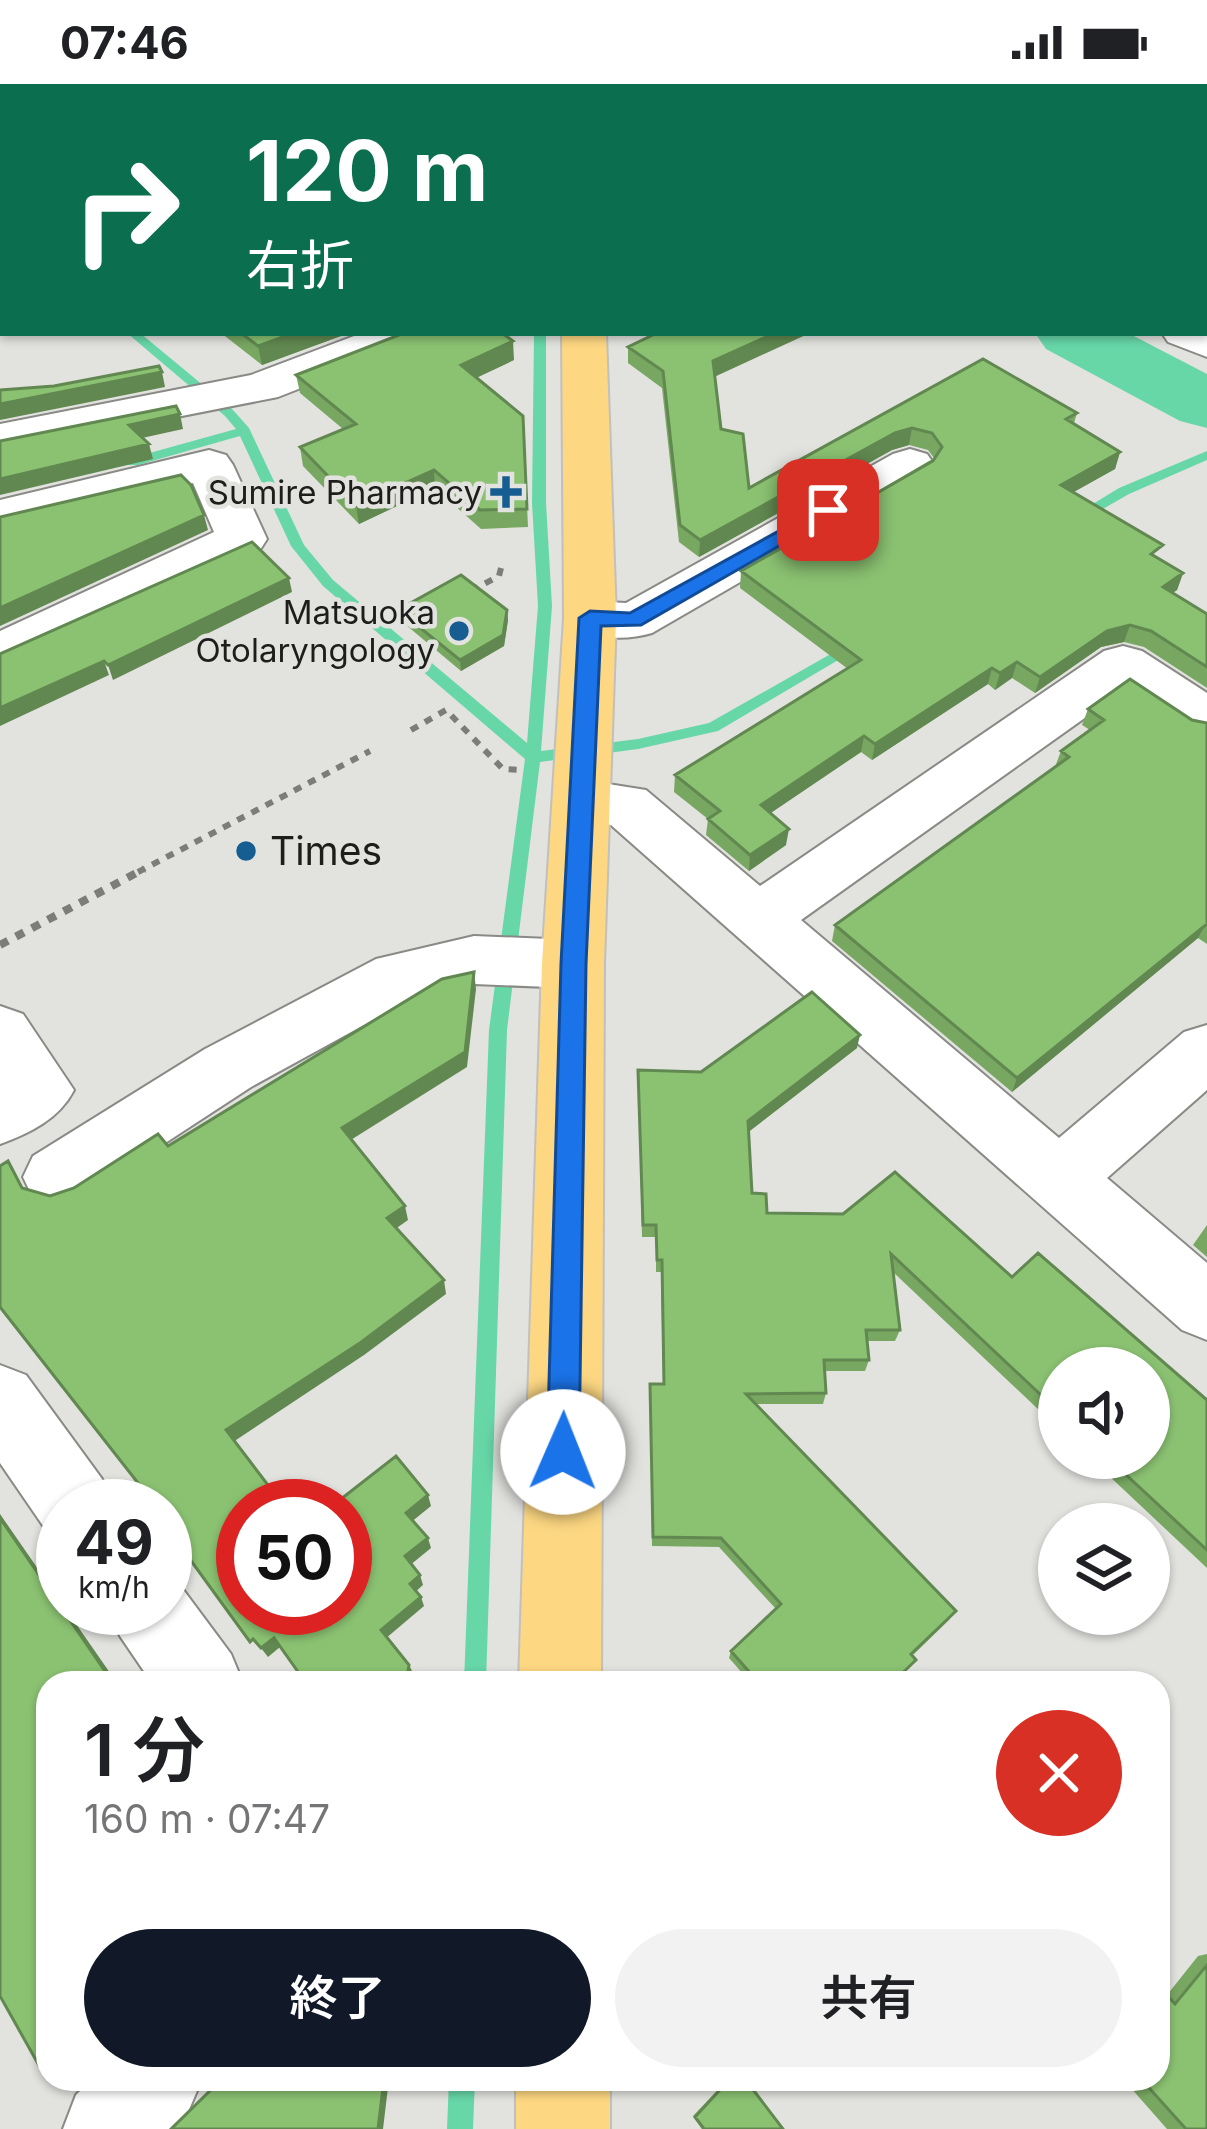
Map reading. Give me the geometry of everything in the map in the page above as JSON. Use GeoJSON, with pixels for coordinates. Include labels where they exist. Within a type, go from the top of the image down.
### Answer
{"type":"FeatureCollection","features":[{"type":"Feature","properties":{"kind":"main road"},"geometry":{"type":"LineString","coordinates":[[559,1671],[524,961],[584,764],[590,618],[584,336]]}},
{"type":"Feature","properties":{"kind":"main road"},"geometry":{"type":"LineString","coordinates":[[563,2091],[563,2129]]}},
{"type":"Feature","properties":{"kind":"street"},"geometry":{"type":"LineString","coordinates":[[0,438],[262,387],[394,336]]}},
{"type":"Feature","properties":{"kind":"street"},"geometry":{"type":"LineString","coordinates":[[590,618],[634,620],[910,464]]}},
{"type":"Feature","properties":{"kind":"street"},"geometry":{"type":"LineString","coordinates":[[0,515],[208,465],[242,539],[0,652]]}},
{"type":"Feature","properties":{"kind":"street"},"geometry":{"type":"LineString","coordinates":[[758,919],[1123,664],[1207,719]]}},
{"type":"Feature","properties":{"kind":"street"},"geometry":{"type":"LineString","coordinates":[[584,764],[1207,1307]]}},
{"type":"Feature","properties":{"kind":"street"},"geometry":{"type":"LineString","coordinates":[[57,1177],[228,1067],[398,976],[524,961]]}},
{"type":"Feature","properties":{"kind":"street"},"geometry":{"type":"LineString","coordinates":[[0,1031],[40,1090],[0,1116]]}},
{"type":"Feature","properties":{"kind":"street"},"geometry":{"type":"LineString","coordinates":[[1057,1180],[1207,1051]]}},
{"type":"Feature","properties":{"kind":"street"},"geometry":{"type":"LineString","coordinates":[[0,1400],[57,1479]]}},
{"type":"Feature","properties":{"kind":"street"},"geometry":{"type":"LineString","coordinates":[[167,1635],[193,1671]]}},
{"type":"Feature","properties":{"kind":"street"},"geometry":{"type":"LineString","coordinates":[[110,2129],[144,2091]]}},
{"type":"Feature","properties":{"kind":"path"},"geometry":{"type":"LineString","coordinates":[[470,592],[499,576],[502,564]]}},
{"type":"Feature","properties":{"kind":"path"},"geometry":{"type":"LineString","coordinates":[[411,730],[446,710],[509,770]]}},
{"type":"Feature","properties":{"kind":"path"},"geometry":{"type":"LineString","coordinates":[[0,944],[370,751]]}},
{"type":"Feature","properties":{"kind":"building"},"geometry":{"type":"Polygon","coordinates":[[[245,336],[286,336],[258,346],[245,336]]]}},
{"type":"Feature","properties":{"kind":"building"},"geometry":{"type":"Polygon","coordinates":[[[396,336],[506,336],[513,341],[461,365],[523,416],[527,509],[480,510],[434,470],[356,505],[300,447],[356,424],[296,375],[396,336]]]}},
{"type":"Feature","properties":{"kind":"building"},"geometry":{"type":"Polygon","coordinates":[[[651,336],[768,336],[713,361],[721,429],[743,434],[749,488],[983,359],[1077,413],[1066,419],[1120,452],[1061,485],[1163,545],[1151,554],[1183,573],[1163,587],[1207,614],[1207,667],[1151,631],[1130,625],[1107,631],[1040,677],[1017,662],[1000,673],[992,668],[875,744],[864,736],[761,805],[789,829],[750,855],[708,819],[720,811],[675,775],[861,660],[741,571],[933,461],[942,447],[932,433],[912,428],[895,433],[700,540],[680,525],[663,371],[628,347],[651,336]]]}},
{"type":"Feature","properties":{"kind":"building"},"geometry":{"type":"Polygon","coordinates":[[[159,366],[162,372],[0,404],[0,390],[54,386],[159,366]]]}},
{"type":"Feature","properties":{"kind":"building"},"geometry":{"type":"Polygon","coordinates":[[[176,406],[180,414],[129,425],[149,444],[0,479],[0,441],[176,406]]]}},
{"type":"Feature","properties":{"kind":"building"},"geometry":{"type":"Polygon","coordinates":[[[181,475],[191,485],[204,515],[0,608],[0,517],[181,475]]]}},
{"type":"Feature","properties":{"kind":"building"},"geometry":{"type":"Polygon","coordinates":[[[252,542],[289,578],[108,665],[104,661],[0,708],[0,654],[252,542]]]}},
{"type":"Feature","properties":{"kind":"building","name":"Matsuoka Otolaryngology"},"geometry":{"type":"Polygon","coordinates":[[[461,575],[507,610],[503,635],[460,660],[398,610],[461,575]]]}},
{"type":"Feature","properties":{"kind":"building"},"geometry":{"type":"Polygon","coordinates":[[[1130,679],[1192,720],[1207,723],[1207,924],[1017,1078],[835,925],[1069,757],[1061,751],[1104,720],[1088,709],[1130,679]]]}},
{"type":"Feature","properties":{"kind":"building"},"geometry":{"type":"Polygon","coordinates":[[[474,972],[465,1052],[342,1128],[405,1206],[387,1218],[444,1280],[360,1343],[226,1430],[263,1479],[216,1479],[216,1595],[192,1562],[192,1479],[135,1479],[0,1307],[0,1166],[8,1161],[22,1188],[50,1196],[74,1188],[158,1134],[168,1146],[442,979],[474,972]]]}},
{"type":"Feature","properties":{"kind":"building"},"geometry":{"type":"Polygon","coordinates":[[[812,992],[860,1035],[748,1121],[752,1193],[766,1194],[767,1213],[843,1214],[895,1172],[1012,1277],[1038,1253],[1146,1347],[1038,1347],[1038,1392],[891,1254],[900,1330],[866,1330],[869,1360],[824,1360],[826,1393],[746,1394],[956,1611],[911,1654],[916,1660],[905,1671],[748,1671],[731,1651],[781,1604],[721,1538],[653,1537],[650,1384],[664,1384],[662,1260],[657,1260],[656,1225],[643,1225],[638,1070],[701,1072],[812,992]]]}},
{"type":"Feature","properties":{"kind":"building"},"geometry":{"type":"Polygon","coordinates":[[[1170,1368],[1207,1400],[1207,1550],[1170,1516],[1170,1503],[1156,1503],[1131,1479],[1170,1479],[1170,1368]]]}},
{"type":"Feature","properties":{"kind":"building"},"geometry":{"type":"Polygon","coordinates":[[[396,1456],[428,1495],[406,1513],[428,1538],[405,1556],[420,1575],[410,1584],[421,1597],[381,1630],[409,1665],[408,1671],[297,1671],[274,1638],[261,1648],[253,1639],[250,1642],[245,1635],[372,1635],[372,1479],[367,1479],[396,1456]]]}},
{"type":"Feature","properties":{"kind":"building"},"geometry":{"type":"Polygon","coordinates":[[[0,1518],[36,1571],[36,1635],[80,1635],[105,1671],[36,1671],[36,2060],[0,1996],[0,1518]]]}},
{"type":"Feature","properties":{"kind":"building"},"geometry":{"type":"Polygon","coordinates":[[[1207,1965],[1207,2129],[1186,2129],[1152,2091],[1170,2091],[1170,1998],[1175,2004],[1207,1965]]]}},
{"type":"Feature","properties":{"kind":"building"},"geometry":{"type":"Polygon","coordinates":[[[210,2091],[383,2091],[378,2129],[171,2129],[210,2091]]]}},
{"type":"Feature","properties":{"kind":"building"},"geometry":{"type":"Polygon","coordinates":[[[719,2091],[754,2091],[783,2129],[704,2129],[695,2117],[719,2091]]]}},
{"type":"Feature","properties":{"kind":"waterway"},"geometry":{"type":"LineString","coordinates":[[137,336],[244,431]]}},
{"type":"Feature","properties":{"kind":"waterway"},"geometry":{"type":"LineString","coordinates":[[533,757],[545,606],[539,503],[540,336]]}},
{"type":"Feature","properties":{"kind":"waterway"},"geometry":{"type":"LineString","coordinates":[[1078,336],[1207,405]]}},
{"type":"Feature","properties":{"kind":"waterway"},"geometry":{"type":"LineString","coordinates":[[133,462],[244,431]]}},
{"type":"Feature","properties":{"kind":"waterway"},"geometry":{"type":"LineString","coordinates":[[244,431],[298,546],[328,583],[533,757]]}},
{"type":"Feature","properties":{"kind":"waterway"},"geometry":{"type":"LineString","coordinates":[[1077,518],[1124,491],[1207,455]]}},
{"type":"Feature","properties":{"kind":"waterway"},"geometry":{"type":"LineString","coordinates":[[533,757],[638,744],[713,727],[855,646]]}},
{"type":"Feature","properties":{"kind":"waterway"},"geometry":{"type":"LineString","coordinates":[[475,1671],[498,1030],[533,757]]}},
{"type":"Feature","properties":{"kind":"waterway"},"geometry":{"type":"LineString","coordinates":[[460,2129],[462,2091]]}},
{"type":"Feature","properties":{"kind":"place","name":"Sumire Pharmacy"},"geometry":{"type":"Point","coordinates":[506,492]}},
{"type":"Feature","properties":{"kind":"place","name":"Matsuoka Otolaryngology"},"geometry":{"type":"Point","coordinates":[459,631]}},
{"type":"Feature","properties":{"kind":"place","name":"Times"},"geometry":{"type":"Point","coordinates":[246,851]}},
{"type":"Feature","properties":{"kind":"route"},"geometry":{"type":"LineString","coordinates":[[563,1452],[574,964],[590,618],[634,620],[828,510]]}}]}
